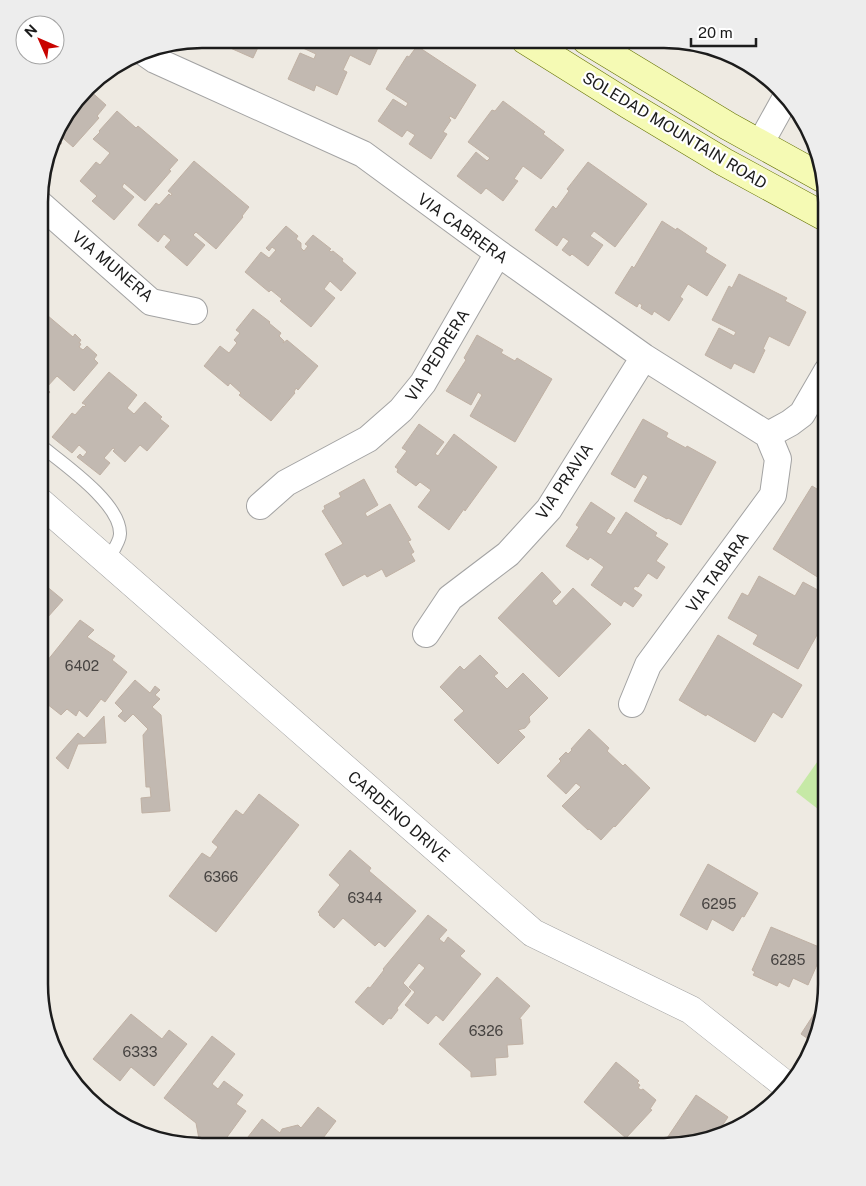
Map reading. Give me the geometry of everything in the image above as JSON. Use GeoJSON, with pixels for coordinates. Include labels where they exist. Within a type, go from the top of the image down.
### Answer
{"type":"FeatureCollection","features":[{"type":"Feature","properties":{"kind":"main road","name":"SOLEDAD MOUNTAIN ROAD"},"geometry":{"type":"LineString","coordinates":[[538,48],[724,162],[818,213]]}},
{"type":"Feature","properties":{"kind":"main road","name":"SOLEDAD MOUNTAIN ROAD"},"geometry":{"type":"LineString","coordinates":[[599,48],[711,116],[815,174]]}},
{"type":"Feature","properties":{"kind":"street","name":"VIA CABRERA"},"geometry":{"type":"LineString","coordinates":[[150,57],[362,154],[498,254],[644,357],[768,435]]}},
{"type":"Feature","properties":{"kind":"street"},"geometry":{"type":"LineString","coordinates":[[760,144],[783,103]]}},
{"type":"Feature","properties":{"kind":"street","name":"VIA MUNERA"},"geometry":{"type":"LineString","coordinates":[[48,211],[151,302],[194,311]]}},
{"type":"Feature","properties":{"kind":"street","name":"VIA PEDRERA"},"geometry":{"type":"LineString","coordinates":[[260,506],[286,482],[368,440],[401,410],[423,383],[498,254]]}},
{"type":"Feature","properties":{"kind":"street","name":"VIA PRAVIA"},"geometry":{"type":"LineString","coordinates":[[426,634],[450,598],[508,554],[549,509],[644,357]]}},
{"type":"Feature","properties":{"kind":"street"},"geometry":{"type":"LineString","coordinates":[[768,435],[802,414],[818,386]]}},
{"type":"Feature","properties":{"kind":"street","name":"VIA TABARA"},"geometry":{"type":"LineString","coordinates":[[632,704],[648,665],[773,495],[778,459],[768,435]]}},
{"type":"Feature","properties":{"kind":"street","name":"CARDENO DRIVE"},"geometry":{"type":"LineString","coordinates":[[48,509],[533,933],[691,1010],[783,1083]]}},
{"type":"Feature","properties":{"kind":"lane"},"geometry":{"type":"LineString","coordinates":[[48,452],[102,497],[118,521],[121,535],[107,561]]}},
{"type":"Feature","properties":{"kind":"green space"},"geometry":{"type":"Polygon","coordinates":[[[818,761],[818,809],[796,792],[818,761]]]}},
{"type":"Feature","properties":{"kind":"building"},"geometry":{"type":"Polygon","coordinates":[[[230,48],[258,48],[253,58],[230,48]]]}},
{"type":"Feature","properties":{"kind":"building"},"geometry":{"type":"Polygon","coordinates":[[[303,48],[378,48],[370,65],[350,55],[343,70],[347,72],[337,95],[316,85],[314,91],[288,79],[300,53],[314,59],[316,54],[303,48]]]}},
{"type":"Feature","properties":{"kind":"building"},"geometry":{"type":"Polygon","coordinates":[[[416,48],[420,48],[476,85],[455,119],[450,116],[451,120],[443,132],[447,134],[431,159],[409,144],[415,135],[407,130],[402,137],[378,121],[393,99],[406,107],[408,103],[386,89],[407,56],[409,57],[416,48]]]}},
{"type":"Feature","properties":{"kind":"building"},"geometry":{"type":"Polygon","coordinates":[[[93,93],[106,105],[97,116],[99,118],[73,147],[61,137],[73,116],[93,93]]]}},
{"type":"Feature","properties":{"kind":"building"},"geometry":{"type":"Polygon","coordinates":[[[503,101],[545,132],[543,134],[564,150],[541,179],[523,166],[514,179],[518,181],[503,201],[486,188],[481,194],[457,176],[476,152],[487,161],[490,158],[468,142],[492,110],[495,111],[503,101]]]}},
{"type":"Feature","properties":{"kind":"building"},"geometry":{"type":"Polygon","coordinates":[[[117,111],[178,160],[145,201],[124,183],[122,187],[134,197],[114,220],[92,201],[97,196],[80,181],[96,162],[100,165],[110,153],[93,139],[117,111]]]}},
{"type":"Feature","properties":{"kind":"building"},"geometry":{"type":"Polygon","coordinates":[[[194,161],[249,207],[216,249],[196,232],[193,235],[205,245],[187,266],[165,247],[171,240],[164,234],[158,242],[138,225],[156,203],[159,205],[169,194],[171,196],[172,194],[168,191],[194,161]]]}},
{"type":"Feature","properties":{"kind":"building"},"geometry":{"type":"Polygon","coordinates":[[[588,162],[647,204],[615,247],[594,231],[590,236],[603,245],[588,266],[572,254],[570,256],[562,250],[569,241],[563,237],[557,246],[535,230],[553,206],[556,209],[569,191],[567,189],[588,162]]]}},
{"type":"Feature","properties":{"kind":"building"},"geometry":{"type":"Polygon","coordinates":[[[662,221],[676,230],[677,228],[707,248],[705,252],[726,265],[707,296],[688,284],[680,297],[683,299],[669,321],[654,311],[652,315],[641,308],[642,305],[639,303],[637,307],[615,293],[632,266],[634,268],[662,221]]]}},
{"type":"Feature","properties":{"kind":"building"},"geometry":{"type":"Polygon","coordinates":[[[286,226],[298,236],[296,239],[301,243],[301,248],[304,251],[308,246],[305,244],[313,235],[331,249],[329,250],[331,252],[333,251],[343,259],[342,261],[356,273],[341,291],[330,281],[324,289],[335,298],[311,327],[280,301],[282,299],[271,290],[269,292],[245,272],[261,252],[269,258],[276,250],[272,247],[269,251],[266,248],[286,226]]]}},
{"type":"Feature","properties":{"kind":"building"},"geometry":{"type":"Polygon","coordinates":[[[739,274],[787,298],[785,301],[806,312],[789,346],[769,336],[763,349],[765,350],[754,373],[734,363],[731,369],[705,355],[719,328],[734,336],[736,332],[712,320],[729,286],[732,288],[739,274]]]}},
{"type":"Feature","properties":{"kind":"building"},"geometry":{"type":"Polygon","coordinates":[[[253,309],[281,333],[279,336],[284,341],[283,343],[287,340],[318,366],[298,390],[296,388],[295,393],[271,421],[239,395],[241,393],[230,383],[228,386],[204,366],[220,346],[229,353],[237,343],[234,340],[240,333],[236,330],[253,309]]]}},
{"type":"Feature","properties":{"kind":"building"},"geometry":{"type":"Polygon","coordinates":[[[48,316],[73,337],[75,334],[81,340],[79,347],[83,350],[87,346],[97,355],[94,359],[98,363],[74,391],[57,376],[48,386],[48,316]]]}},
{"type":"Feature","properties":{"kind":"building"},"geometry":{"type":"Polygon","coordinates":[[[477,335],[503,350],[501,353],[515,361],[517,358],[552,379],[515,442],[470,416],[482,395],[478,392],[471,405],[446,391],[466,360],[464,358],[477,335]]]}},
{"type":"Feature","properties":{"kind":"building"},"geometry":{"type":"Polygon","coordinates":[[[109,372],[137,395],[127,408],[134,414],[145,402],[169,426],[147,451],[140,445],[125,462],[113,451],[115,449],[113,448],[104,458],[110,463],[100,475],[77,457],[80,454],[83,457],[87,452],[79,445],[72,453],[52,437],[72,413],[75,415],[86,405],[82,403],[109,372]]]}},
{"type":"Feature","properties":{"kind":"building"},"geometry":{"type":"Polygon","coordinates":[[[643,419],[668,433],[666,437],[716,462],[681,525],[634,501],[648,477],[643,474],[635,488],[611,474],[643,419]]]}},
{"type":"Feature","properties":{"kind":"building"},"geometry":{"type":"Polygon","coordinates":[[[419,424],[444,442],[435,454],[438,456],[454,434],[497,467],[449,530],[418,507],[431,490],[420,482],[416,486],[397,472],[398,469],[395,467],[407,451],[402,448],[419,424]]]}},
{"type":"Feature","properties":{"kind":"building"},"geometry":{"type":"Polygon","coordinates":[[[364,479],[378,505],[365,513],[367,517],[390,504],[411,540],[408,541],[414,552],[411,554],[415,561],[386,577],[382,569],[367,577],[365,574],[343,586],[325,554],[343,544],[322,511],[325,509],[324,506],[341,497],[339,493],[364,479]]]}},
{"type":"Feature","properties":{"kind":"building"},"geometry":{"type":"Polygon","coordinates":[[[812,486],[818,490],[818,577],[773,549],[812,486]]]}},
{"type":"Feature","properties":{"kind":"building"},"geometry":{"type":"Polygon","coordinates":[[[591,502],[615,518],[606,532],[611,535],[626,512],[657,533],[655,536],[668,544],[656,561],[665,567],[657,579],[648,573],[638,587],[635,586],[633,589],[642,595],[633,607],[624,601],[621,606],[591,585],[604,567],[590,557],[588,560],[566,546],[579,527],[576,525],[591,502]]]}},
{"type":"Feature","properties":{"kind":"building"},"geometry":{"type":"Polygon","coordinates":[[[542,572],[561,592],[552,601],[556,606],[573,588],[611,624],[559,677],[498,618],[542,572]]]}},
{"type":"Feature","properties":{"kind":"building"},"geometry":{"type":"Polygon","coordinates":[[[759,576],[795,596],[803,582],[818,590],[818,633],[798,669],[753,644],[758,635],[728,618],[742,593],[748,596],[759,576]]]}},
{"type":"Feature","properties":{"kind":"building"},"geometry":{"type":"Polygon","coordinates":[[[48,588],[63,600],[48,617],[48,588]]]}},
{"type":"Feature","properties":{"kind":"building"},"geometry":{"type":"Polygon","coordinates":[[[80,620],[94,630],[87,637],[115,656],[112,660],[127,672],[105,702],[101,699],[87,717],[79,710],[76,716],[67,709],[61,715],[48,705],[48,660],[80,620]]]}},
{"type":"Feature","properties":{"kind":"building"},"geometry":{"type":"Polygon","coordinates":[[[718,635],[802,685],[782,718],[773,712],[755,742],[679,700],[718,635]]]}},
{"type":"Feature","properties":{"kind":"building"},"geometry":{"type":"Polygon","coordinates":[[[480,655],[498,673],[494,676],[507,689],[523,673],[548,698],[529,717],[530,722],[525,728],[518,730],[525,737],[498,764],[454,720],[464,711],[440,687],[460,666],[464,670],[480,655]]]}},
{"type":"Feature","properties":{"kind":"building"},"geometry":{"type":"Polygon","coordinates":[[[135,680],[150,693],[155,686],[160,690],[155,695],[160,699],[152,707],[161,715],[170,811],[142,813],[141,798],[151,797],[150,787],[146,787],[143,735],[148,729],[133,714],[125,722],[118,716],[123,711],[115,703],[135,680]]]}},
{"type":"Feature","properties":{"kind":"building"},"geometry":{"type":"Polygon","coordinates":[[[104,716],[106,743],[78,744],[68,769],[56,758],[78,733],[84,738],[104,716]]]}},
{"type":"Feature","properties":{"kind":"building"},"geometry":{"type":"Polygon","coordinates":[[[589,729],[609,748],[607,751],[623,766],[625,764],[650,788],[601,840],[562,806],[581,787],[576,783],[566,794],[547,776],[561,761],[559,759],[566,752],[568,754],[572,750],[589,729]]]}},
{"type":"Feature","properties":{"kind":"building"},"geometry":{"type":"Polygon","coordinates":[[[259,794],[299,825],[216,932],[169,896],[202,853],[210,858],[218,847],[212,842],[236,810],[243,815],[259,794]]]}},
{"type":"Feature","properties":{"kind":"building"},"geometry":{"type":"Polygon","coordinates":[[[350,850],[371,868],[369,871],[416,911],[385,947],[379,942],[375,946],[343,918],[334,928],[319,915],[318,912],[340,885],[329,875],[350,850]]]}},
{"type":"Feature","properties":{"kind":"building"},"geometry":{"type":"Polygon","coordinates":[[[708,864],[758,893],[733,931],[712,919],[707,930],[680,915],[708,864]]]}},
{"type":"Feature","properties":{"kind":"building"},"geometry":{"type":"Polygon","coordinates":[[[428,915],[447,930],[439,939],[444,943],[448,937],[465,951],[460,956],[481,974],[443,1021],[436,1015],[428,1024],[405,1005],[415,992],[409,987],[425,968],[419,963],[403,983],[411,991],[397,1008],[398,1010],[391,1019],[389,1018],[383,1025],[355,1002],[368,987],[370,988],[383,969],[428,915]]]}},
{"type":"Feature","properties":{"kind":"building"},"geometry":{"type":"Polygon","coordinates":[[[771,927],[818,947],[818,962],[808,985],[793,978],[789,987],[779,982],[777,986],[753,975],[755,972],[752,970],[771,927]]]}},
{"type":"Feature","properties":{"kind":"building"},"geometry":{"type":"Polygon","coordinates":[[[497,977],[530,1006],[519,1019],[521,1019],[523,1044],[507,1045],[508,1057],[495,1058],[496,1075],[471,1077],[471,1072],[439,1044],[497,977]]]}},
{"type":"Feature","properties":{"kind":"building"},"geometry":{"type":"Polygon","coordinates":[[[131,1014],[162,1039],[169,1030],[187,1044],[154,1086],[131,1067],[120,1081],[93,1059],[131,1014]]]}},
{"type":"Feature","properties":{"kind":"building"},"geometry":{"type":"Polygon","coordinates":[[[814,1014],[816,1016],[808,1039],[801,1034],[814,1014]]]}},
{"type":"Feature","properties":{"kind":"building"},"geometry":{"type":"Polygon","coordinates":[[[212,1036],[235,1054],[212,1084],[218,1089],[224,1081],[243,1095],[236,1104],[246,1111],[226,1138],[199,1138],[196,1123],[164,1098],[212,1036]]]}},
{"type":"Feature","properties":{"kind":"building"},"geometry":{"type":"Polygon","coordinates":[[[616,1062],[639,1081],[637,1083],[640,1085],[638,1088],[643,1089],[656,1100],[650,1109],[652,1110],[626,1138],[584,1102],[616,1062]]]}},
{"type":"Feature","properties":{"kind":"building"},"geometry":{"type":"Polygon","coordinates":[[[696,1095],[728,1117],[721,1127],[714,1130],[684,1137],[667,1138],[696,1095]]]}},
{"type":"Feature","properties":{"kind":"building"},"geometry":{"type":"Polygon","coordinates":[[[318,1107],[336,1121],[323,1138],[247,1138],[262,1119],[280,1133],[282,1129],[298,1125],[301,1128],[318,1107]]]}}]}
